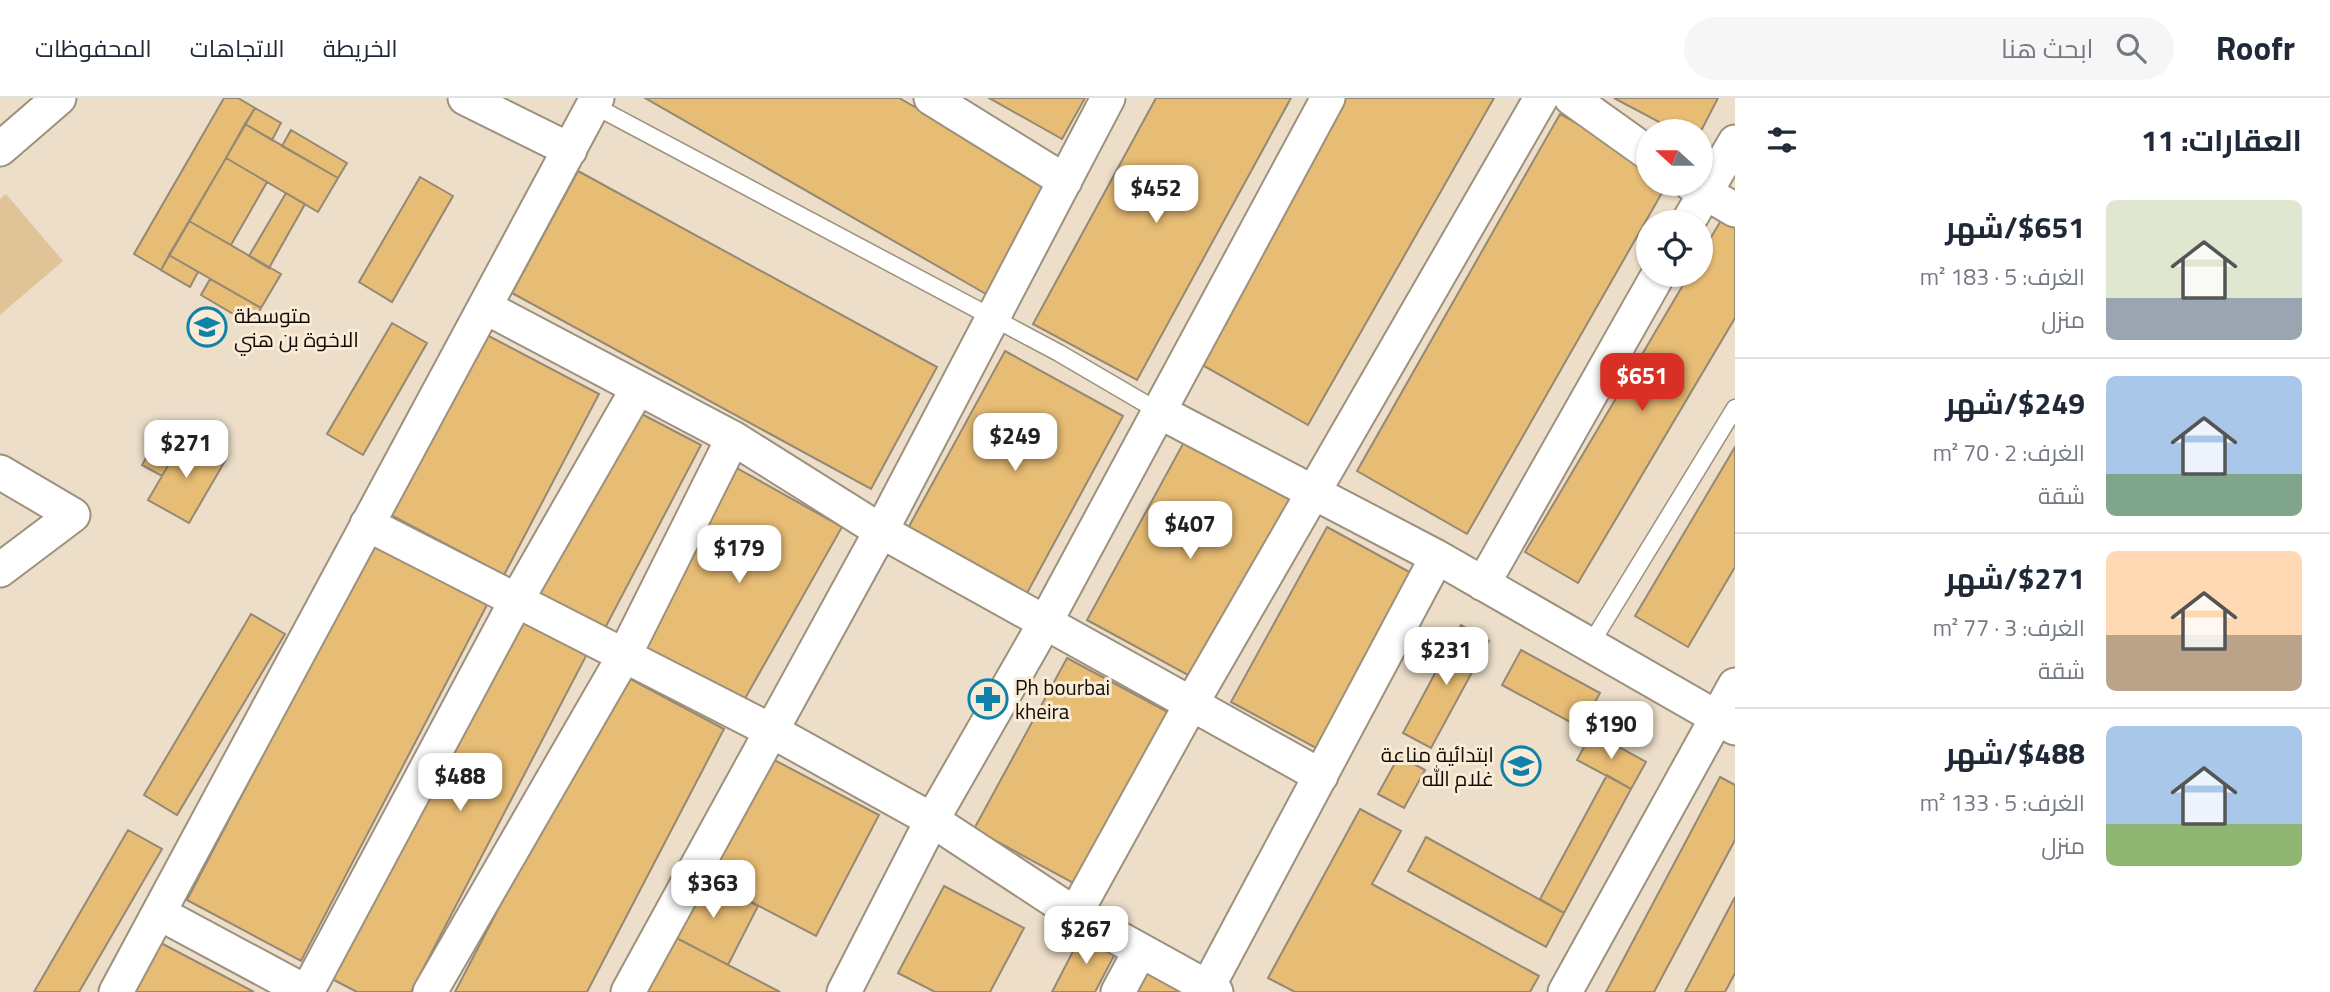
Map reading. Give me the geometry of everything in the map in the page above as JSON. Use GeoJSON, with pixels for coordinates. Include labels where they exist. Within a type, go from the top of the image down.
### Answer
{"type":"FeatureCollection","features":[{"type":"Feature","properties":{"kind":"street"},"geometry":{"type":"LineString","coordinates":[[0,149],[59,98]]}},
{"type":"Feature","properties":{"kind":"street"},"geometry":{"type":"LineString","coordinates":[[465,98],[570,150]]}},
{"type":"Feature","properties":{"kind":"street"},"geometry":{"type":"LineString","coordinates":[[931,98],[1065,181]]}},
{"type":"Feature","properties":{"kind":"street"},"geometry":{"type":"LineString","coordinates":[[628,992],[881,531],[1108,98]]}},
{"type":"Feature","properties":{"kind":"street"},"geometry":{"type":"LineString","coordinates":[[844,992],[932,820],[1046,621],[1328,98]]}},
{"type":"Feature","properties":{"kind":"street"},"geometry":{"type":"LineString","coordinates":[[1075,914],[1313,492],[1541,98]]}},
{"type":"Feature","properties":{"kind":"street"},"geometry":{"type":"LineString","coordinates":[[1571,98],[1636,144]]}},
{"type":"Feature","properties":{"kind":"street"},"geometry":{"type":"LineString","coordinates":[[116,992],[367,524],[487,308],[595,102]]}},
{"type":"Feature","properties":{"kind":"street"},"geometry":{"type":"LineString","coordinates":[[1713,169],[1735,142]]}},
{"type":"Feature","properties":{"kind":"street"},"geometry":{"type":"LineString","coordinates":[[1711,196],[1735,211]]}},
{"type":"Feature","properties":{"kind":"street"},"geometry":{"type":"LineString","coordinates":[[1483,584],[1651,287]]}},
{"type":"Feature","properties":{"kind":"street"},"geometry":{"type":"LineString","coordinates":[[487,308],[733,438],[881,531],[1321,776]]}},
{"type":"Feature","properties":{"kind":"street"},"geometry":{"type":"LineString","coordinates":[[159,913],[306,992],[516,601],[638,388]]}},
{"type":"Feature","properties":{"kind":"street"},"geometry":{"type":"LineString","coordinates":[[1158,411],[1437,557],[1726,722]]}},
{"type":"Feature","properties":{"kind":"street"},"geometry":{"type":"LineString","coordinates":[[429,992],[624,656],[733,438]]}},
{"type":"Feature","properties":{"kind":"street"},"geometry":{"type":"LineString","coordinates":[[0,472],[73,515],[0,570]]}},
{"type":"Feature","properties":{"kind":"street"},"geometry":{"type":"LineString","coordinates":[[367,524],[770,730],[932,820],[1075,914],[1209,990],[1437,557]]}},
{"type":"Feature","properties":{"kind":"street"},"geometry":{"type":"LineString","coordinates":[[1565,992],[1726,722],[1735,685]]}},
{"type":"Feature","properties":{"kind":"street"},"geometry":{"type":"LineString","coordinates":[[1118,992],[1140,951]]}},
{"type":"Feature","properties":{"kind":"lane"},"geometry":{"type":"LineString","coordinates":[[595,102],[993,318],[1158,411]]}},
{"type":"Feature","properties":{"kind":"lane"},"geometry":{"type":"LineString","coordinates":[[1590,645],[1735,408]]}},
{"type":"Feature","properties":{"kind":"shaded area"},"geometry":{"type":"Polygon","coordinates":[[[6,194],[63,261],[0,315],[0,199],[6,194]]]}},
{"type":"Feature","properties":{"kind":"building"},"geometry":{"type":"Polygon","coordinates":[[[224,98],[238,98],[255,108],[161,270],[134,254],[224,98]]]}},
{"type":"Feature","properties":{"kind":"building"},"geometry":{"type":"Polygon","coordinates":[[[645,98],[899,98],[1049,184],[986,294],[645,98]]]}},
{"type":"Feature","properties":{"kind":"building"},"geometry":{"type":"Polygon","coordinates":[[[989,98],[1085,98],[1062,139],[989,98]]]}},
{"type":"Feature","properties":{"kind":"building"},"geometry":{"type":"Polygon","coordinates":[[[1156,98],[1291,98],[1137,380],[1033,324],[1156,98]]]}},
{"type":"Feature","properties":{"kind":"building"},"geometry":{"type":"Polygon","coordinates":[[[1340,98],[1494,98],[1308,425],[1192,359],[1340,98]]]}},
{"type":"Feature","properties":{"kind":"building"},"geometry":{"type":"Polygon","coordinates":[[[1614,98],[1718,98],[1707,119],[1653,119],[1614,98]]]}},
{"type":"Feature","properties":{"kind":"building"},"geometry":{"type":"Polygon","coordinates":[[[255,108],[281,123],[272,140],[245,124],[255,108]]]}},
{"type":"Feature","properties":{"kind":"building"},"geometry":{"type":"Polygon","coordinates":[[[1560,114],[1636,157],[1636,196],[1660,196],[1652,210],[1636,210],[1636,238],[1467,534],[1357,471],[1560,114]]]}},
{"type":"Feature","properties":{"kind":"building"},"geometry":{"type":"Polygon","coordinates":[[[245,124],[338,178],[318,212],[226,158],[245,124]]]}},
{"type":"Feature","properties":{"kind":"building"},"geometry":{"type":"Polygon","coordinates":[[[291,130],[347,163],[338,178],[282,146],[291,130]]]}},
{"type":"Feature","properties":{"kind":"building"},"geometry":{"type":"Polygon","coordinates":[[[226,158],[267,182],[231,245],[189,221],[226,158]]]}},
{"type":"Feature","properties":{"kind":"building"},"geometry":{"type":"Polygon","coordinates":[[[578,171],[937,367],[871,489],[512,293],[578,171]]]}},
{"type":"Feature","properties":{"kind":"building"},"geometry":{"type":"Polygon","coordinates":[[[420,177],[453,196],[392,302],[359,282],[420,177]]]}},
{"type":"Feature","properties":{"kind":"building"},"geometry":{"type":"Polygon","coordinates":[[[286,193],[305,204],[269,268],[249,256],[286,193]]]}},
{"type":"Feature","properties":{"kind":"building"},"geometry":{"type":"Polygon","coordinates":[[[1723,217],[1735,224],[1735,318],[1578,583],[1525,552],[1682,287],[1713,287],[1713,234],[1723,217]]]}},
{"type":"Feature","properties":{"kind":"building"},"geometry":{"type":"Polygon","coordinates":[[[189,221],[281,274],[261,308],[169,255],[189,221]]]}},
{"type":"Feature","properties":{"kind":"building"},"geometry":{"type":"Polygon","coordinates":[[[169,255],[198,272],[190,287],[161,270],[169,255]]]}},
{"type":"Feature","properties":{"kind":"building"},"geometry":{"type":"Polygon","coordinates":[[[210,279],[261,308],[252,325],[201,295],[210,279]]]}},
{"type":"Feature","properties":{"kind":"building"},"geometry":{"type":"Polygon","coordinates":[[[392,323],[427,343],[363,455],[327,434],[392,323]]]}},
{"type":"Feature","properties":{"kind":"building"},"geometry":{"type":"Polygon","coordinates":[[[483,333],[599,394],[504,575],[389,514],[483,333]]]}},
{"type":"Feature","properties":{"kind":"building"},"geometry":{"type":"Polygon","coordinates":[[[1005,351],[1123,416],[1026,595],[907,530],[1005,351]]]}},
{"type":"Feature","properties":{"kind":"building"},"geometry":{"type":"Polygon","coordinates":[[[636,411],[701,445],[604,630],[539,596],[636,411]]]}},
{"type":"Feature","properties":{"kind":"building"},"geometry":{"type":"Polygon","coordinates":[[[164,427],[184,438],[162,476],[142,465],[164,427]]]}},
{"type":"Feature","properties":{"kind":"building"},"geometry":{"type":"Polygon","coordinates":[[[184,438],[225,461],[189,523],[148,500],[184,438]]]}},
{"type":"Feature","properties":{"kind":"building"},"geometry":{"type":"Polygon","coordinates":[[[1184,442],[1294,502],[1197,680],[1087,620],[1184,442]]]}},
{"type":"Feature","properties":{"kind":"building"},"geometry":{"type":"Polygon","coordinates":[[[1735,447],[1735,567],[1688,647],[1635,616],[1735,447]]]}},
{"type":"Feature","properties":{"kind":"building"},"geometry":{"type":"Polygon","coordinates":[[[735,467],[842,527],[743,702],[637,643],[735,467]]]}},
{"type":"Feature","properties":{"kind":"building"},"geometry":{"type":"Polygon","coordinates":[[[1327,527],[1424,580],[1329,755],[1231,702],[1327,527]]]}},
{"type":"Feature","properties":{"kind":"building"},"geometry":{"type":"Polygon","coordinates":[[[373,545],[487,605],[301,961],[187,900],[373,545]]]}},
{"type":"Feature","properties":{"kind":"building"},"geometry":{"type":"Polygon","coordinates":[[[251,614],[285,634],[177,815],[144,795],[251,614]]]}},
{"type":"Feature","properties":{"kind":"building"},"geometry":{"type":"Polygon","coordinates":[[[518,618],[587,654],[411,992],[357,992],[330,978],[518,618]]]}},
{"type":"Feature","properties":{"kind":"building"},"geometry":{"type":"Polygon","coordinates":[[[1461,625],[1489,641],[1431,748],[1403,733],[1461,625]]]}},
{"type":"Feature","properties":{"kind":"building"},"geometry":{"type":"Polygon","coordinates":[[[1521,650],[1600,693],[1581,728],[1502,685],[1521,650]]]}},
{"type":"Feature","properties":{"kind":"building"},"geometry":{"type":"Polygon","coordinates":[[[1067,658],[1179,718],[1086,890],[974,829],[1067,658]]]}},
{"type":"Feature","properties":{"kind":"building"},"geometry":{"type":"Polygon","coordinates":[[[621,674],[724,729],[587,992],[455,992],[621,674]]]}},
{"type":"Feature","properties":{"kind":"building"},"geometry":{"type":"Polygon","coordinates":[[[1592,732],[1646,762],[1631,789],[1577,760],[1592,732]]]}},
{"type":"Feature","properties":{"kind":"building"},"geometry":{"type":"Polygon","coordinates":[[[761,753],[879,815],[816,936],[698,874],[761,753]]]}},
{"type":"Feature","properties":{"kind":"building"},"geometry":{"type":"Polygon","coordinates":[[[1399,756],[1425,770],[1404,808],[1378,794],[1399,756]]]}},
{"type":"Feature","properties":{"kind":"building"},"geometry":{"type":"Polygon","coordinates":[[[1607,775],[1631,789],[1564,913],[1540,899],[1607,775]]]}},
{"type":"Feature","properties":{"kind":"building"},"geometry":{"type":"Polygon","coordinates":[[[1720,777],[1735,785],[1735,840],[1654,992],[1606,992],[1720,777]]]}},
{"type":"Feature","properties":{"kind":"building"},"geometry":{"type":"Polygon","coordinates":[[[1360,809],[1401,831],[1372,884],[1539,976],[1530,992],[1295,992],[1268,978],[1360,809]]]}},
{"type":"Feature","properties":{"kind":"building"},"geometry":{"type":"Polygon","coordinates":[[[128,830],[162,849],[79,992],[34,992],[128,830]]]}},
{"type":"Feature","properties":{"kind":"building"},"geometry":{"type":"Polygon","coordinates":[[[1426,837],[1564,913],[1546,947],[1408,871],[1426,837]]]}},
{"type":"Feature","properties":{"kind":"building"},"geometry":{"type":"Polygon","coordinates":[[[698,874],[758,906],[728,965],[667,933],[698,874]]]}},
{"type":"Feature","properties":{"kind":"building"},"geometry":{"type":"Polygon","coordinates":[[[944,886],[1024,928],[990,992],[935,992],[898,973],[944,886]]]}},
{"type":"Feature","properties":{"kind":"building"},"geometry":{"type":"Polygon","coordinates":[[[1735,897],[1735,973],[1725,992],[1685,992],[1735,897]]]}},
{"type":"Feature","properties":{"kind":"building"},"geometry":{"type":"Polygon","coordinates":[[[1083,932],[1117,950],[1095,992],[1052,992],[1083,932]]]}},
{"type":"Feature","properties":{"kind":"building"},"geometry":{"type":"Polygon","coordinates":[[[667,933],[780,992],[636,992],[667,933]]]}},
{"type":"Feature","properties":{"kind":"building"},"geometry":{"type":"Polygon","coordinates":[[[159,942],[254,992],[133,992],[159,942]]]}},
{"type":"Feature","properties":{"kind":"building"},"geometry":{"type":"Polygon","coordinates":[[[1143,963],[1182,983],[1177,992],[1128,992],[1143,963]]]}},
{"type":"Feature","properties":{"kind":"place","name":"متوسطة الاخوة بن هني"},"geometry":{"type":"Point","coordinates":[207,327]}},
{"type":"Feature","properties":{"kind":"place","name":"Ph bourbai kheira"},"geometry":{"type":"Point","coordinates":[988,699]}},
{"type":"Feature","properties":{"kind":"place","name":"ابتدائية مناعة غلام الله"},"geometry":{"type":"Point","coordinates":[1521,766]}}]}
